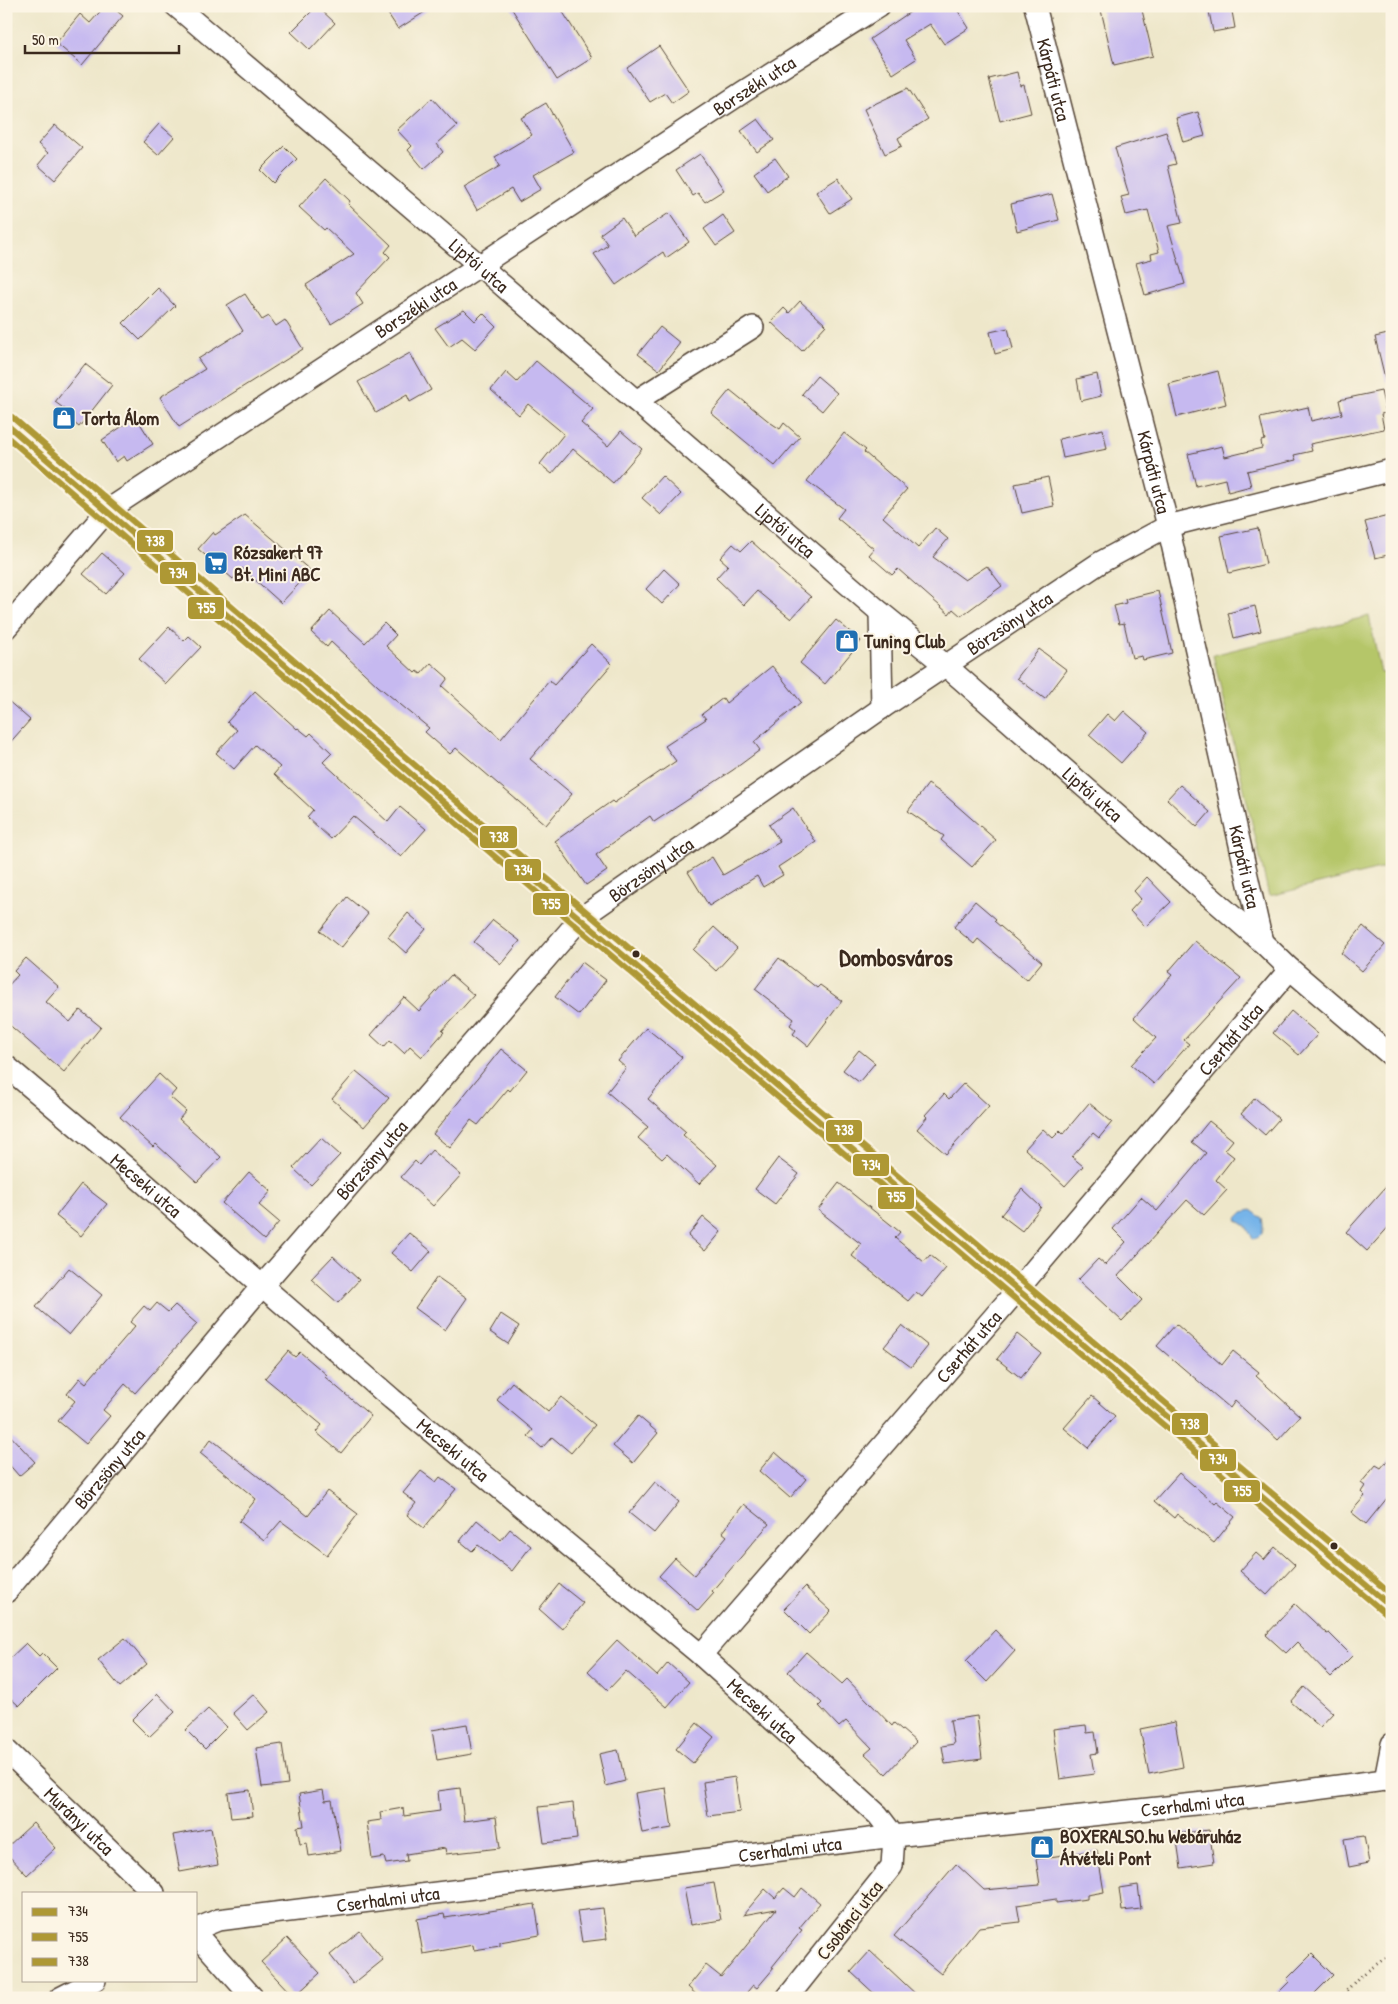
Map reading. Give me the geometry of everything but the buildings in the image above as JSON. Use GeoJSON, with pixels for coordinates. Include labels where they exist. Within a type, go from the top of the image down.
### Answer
{"type":"FeatureCollection","features":[{"type":"Feature","properties":{"kind":"street","name":"Liptói utca"},"geometry":{"type":"LineString","coordinates":[[176,6],[880,612],[945,665],[1262,942],[1290,969],[1392,1056]]}},
{"type":"Feature","properties":{"kind":"street","name":"Borszéki utca"},"geometry":{"type":"LineString","coordinates":[[6,628],[108,510],[743,92],[879,6]]}},
{"type":"Feature","properties":{"kind":"street","name":"Kárpáti utca"},"geometry":{"type":"LineString","coordinates":[[1034,6],[1168,526],[1262,942]]}},
{"type":"Feature","properties":{"kind":"street"},"geometry":{"type":"LineString","coordinates":[[636,401],[753,327]]}},
{"type":"Feature","properties":{"kind":"street"},"geometry":{"type":"LineString","coordinates":[[6,424],[582,918],[1392,1607]]}},
{"type":"Feature","properties":{"kind":"street","name":"Börzsöny utca"},"geometry":{"type":"LineString","coordinates":[[6,1592],[262,1286],[582,918],[882,708],[1100,562],[1168,526],[1392,470]]}},
{"type":"Feature","properties":{"kind":"street"},"geometry":{"type":"LineString","coordinates":[[880,612],[882,708]]}},
{"type":"Feature","properties":{"kind":"street","name":"Cserhát utca"},"geometry":{"type":"LineString","coordinates":[[701,1655],[1019,1288],[1290,969]]}},
{"type":"Feature","properties":{"kind":"street","name":"Mecseki utca"},"geometry":{"type":"LineString","coordinates":[[6,1066],[392,1399],[701,1655],[878,1815],[894,1836]]}},
{"type":"Feature","properties":{"kind":"street","name":"Cserhalmi utca"},"geometry":{"type":"LineString","coordinates":[[198,1928],[218,1920],[894,1836],[1214,1802],[1348,1784],[1389,1781],[1392,1744]]}},
{"type":"Feature","properties":{"kind":"street","name":"Murányi utca"},"geometry":{"type":"LineString","coordinates":[[6,1750],[153,1892]]}},
{"type":"Feature","properties":{"kind":"street","name":"Csobánci utca"},"geometry":{"type":"LineString","coordinates":[[787,1998],[892,1866],[894,1836]]}},
{"type":"Feature","properties":{"kind":"street"},"geometry":{"type":"LineString","coordinates":[[198,1936],[253,1998]]}},
{"type":"Feature","properties":{"kind":"street"},"geometry":{"type":"LineString","coordinates":[[60,1998],[91,1982]]}},
{"type":"Feature","properties":{"kind":"path"},"geometry":{"type":"LineString","coordinates":[[1340,1998],[1358,1978],[1392,1953]]}},
{"type":"Feature","properties":{"kind":"green space"},"geometry":{"type":"Polygon","coordinates":[[[1369,616],[1381,673],[1392,671],[1392,866],[1269,896],[1213,655],[1369,616]]]}},
{"type":"Feature","properties":{"kind":"water"},"geometry":{"type":"Polygon","coordinates":[[[1251,1210],[1262,1218],[1263,1225],[1261,1233],[1253,1239],[1246,1226],[1238,1221],[1237,1218],[1243,1212],[1251,1210]]]}},
{"type":"Feature","properties":{"kind":"transit line","name":"738"},"geometry":{"type":"LineString","coordinates":[[12,417],[497,836],[1392,1595]]}},
{"type":"Feature","properties":{"kind":"transit line","name":"734"},"geometry":{"type":"LineString","coordinates":[[6,424],[491,843],[1392,1607]]}},
{"type":"Feature","properties":{"kind":"transit line","name":"755"},"geometry":{"type":"LineString","coordinates":[[6,436],[486,849],[1386,1614]]}},
{"type":"Feature","properties":{"kind":"place","name":"Torta Álom"},"geometry":{"type":"Point","coordinates":[64,418]}},
{"type":"Feature","properties":{"kind":"place","name":"Rózsakert 97 Bt. Mini ABC"},"geometry":{"type":"Point","coordinates":[216,563]}},
{"type":"Feature","properties":{"kind":"place","name":"Tuning Club"},"geometry":{"type":"Point","coordinates":[847,641]}},
{"type":"Feature","properties":{"kind":"place","name":"BOXERALSO.hu Webáruház Átvételi Pont"},"geometry":{"type":"Point","coordinates":[1042,1847]}},
{"type":"Feature","properties":{"kind":"district","name":"Dombosváros"},"geometry":{"type":"Point","coordinates":[896,958]}}]}
